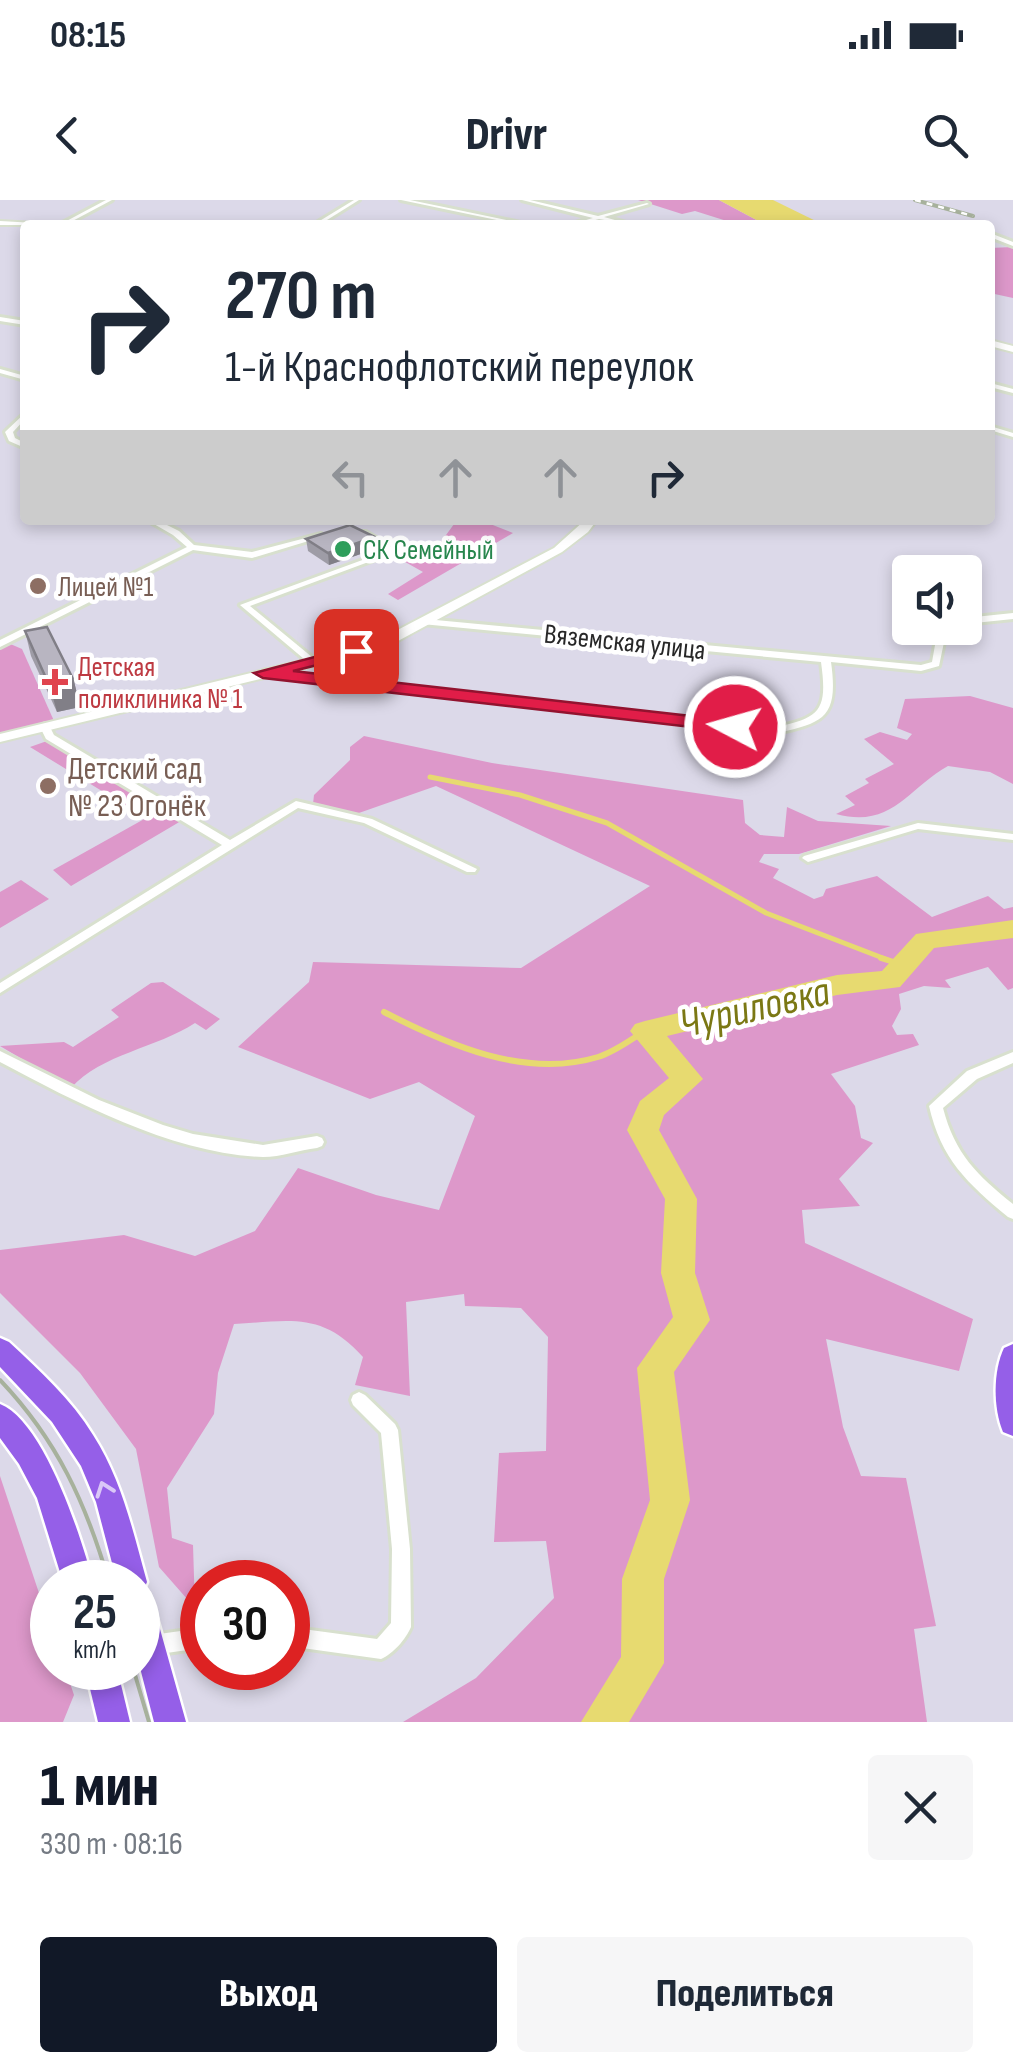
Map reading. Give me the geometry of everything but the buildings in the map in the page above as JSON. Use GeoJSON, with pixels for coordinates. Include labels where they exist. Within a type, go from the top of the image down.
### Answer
{"type":"FeatureCollection","features":[{"type":"Feature","properties":{"kind":"main road"},"geometry":{"type":"LineString","coordinates":[[0,1350],[64,1416],[91,1456],[126,1560]]}},
{"type":"Feature","properties":{"kind":"main road"},"geometry":{"type":"LineString","coordinates":[[1013,1356],[1009,1388],[1013,1423]]}},
{"type":"Feature","properties":{"kind":"main road"},"geometry":{"type":"LineString","coordinates":[[0,1417],[26,1445],[45,1477],[72,1560]]}},
{"type":"Feature","properties":{"kind":"main road"},"geometry":{"type":"LineString","coordinates":[[160,1686],[170,1722]]}},
{"type":"Feature","properties":{"kind":"main road"},"geometry":{"type":"LineString","coordinates":[[106,1690],[114,1722]]}},
{"type":"Feature","properties":{"kind":"street"},"geometry":{"type":"LineString","coordinates":[[71,220],[110,200]]}},
{"type":"Feature","properties":{"kind":"street"},"geometry":{"type":"LineString","coordinates":[[323,220],[357,200]]}},
{"type":"Feature","properties":{"kind":"street"},"geometry":{"type":"LineString","coordinates":[[402,200],[503,220]]}},
{"type":"Feature","properties":{"kind":"street"},"geometry":{"type":"LineString","coordinates":[[524,200],[612,220]]}},
{"type":"Feature","properties":{"kind":"street"},"geometry":{"type":"LineString","coordinates":[[589,220],[647,204]]}},
{"type":"Feature","properties":{"kind":"street"},"geometry":{"type":"LineString","coordinates":[[20,421],[10,432],[12,439],[20,443]]}},
{"type":"Feature","properties":{"kind":"street"},"geometry":{"type":"LineString","coordinates":[[161,525],[176,532],[192,547],[252,556],[330,533]]}},
{"type":"Feature","properties":{"kind":"street"},"geometry":{"type":"LineString","coordinates":[[0,738],[374,644],[425,622],[558,550],[587,525]]}},
{"type":"Feature","properties":{"kind":"street"},"geometry":{"type":"LineString","coordinates":[[313,662],[244,605],[394,551],[349,528]]}},
{"type":"Feature","properties":{"kind":"street"},"geometry":{"type":"LineString","coordinates":[[0,644],[192,547]]}},
{"type":"Feature","properties":{"kind":"street"},"geometry":{"type":"LineString","coordinates":[[982,619],[1013,616]]}},
{"type":"Feature","properties":{"kind":"street","name":"Вяземская улица"},"geometry":{"type":"LineString","coordinates":[[425,622],[921,668],[936,664],[939,645]]}},
{"type":"Feature","properties":{"kind":"street"},"geometry":{"type":"LineString","coordinates":[[263,673],[772,731],[810,724],[818,718],[831,694],[826,661]]}},
{"type":"Feature","properties":{"kind":"street"},"geometry":{"type":"LineString","coordinates":[[45,727],[50,737],[230,846]]}},
{"type":"Feature","properties":{"kind":"street"},"geometry":{"type":"LineString","coordinates":[[0,988],[296,804],[368,822],[471,868]]}},
{"type":"Feature","properties":{"kind":"street"},"geometry":{"type":"LineString","coordinates":[[808,858],[918,826],[1013,837]]}},
{"type":"Feature","properties":{"kind":"street"},"geometry":{"type":"LineString","coordinates":[[0,1056],[98,1108],[193,1138],[268,1152],[285,1145],[317,1142]]}},
{"type":"Feature","properties":{"kind":"street"},"geometry":{"type":"LineString","coordinates":[[1013,1057],[972,1075],[936,1106],[942,1140],[977,1183],[1013,1213]]}},
{"type":"Feature","properties":{"kind":"street"},"geometry":{"type":"LineString","coordinates":[[310,1640],[381,1649],[402,1627],[402,1549],[390,1430],[358,1400]]}},
{"type":"Feature","properties":{"kind":"shaded area"},"geometry":{"type":"Polygon","coordinates":[[[638,200],[719,200],[757,220],[724,220],[695,211],[682,214],[638,200]]]}},
{"type":"Feature","properties":{"kind":"shaded area"},"geometry":{"type":"Polygon","coordinates":[[[719,200],[773,200],[814,220],[757,220],[719,200]]]}},
{"type":"Feature","properties":{"kind":"shaded area"},"geometry":{"type":"Polygon","coordinates":[[[1013,247],[1013,298],[995,294],[995,248],[1013,247]]]}},
{"type":"Feature","properties":{"kind":"shaded area"},"geometry":{"type":"Polygon","coordinates":[[[453,525],[493,525],[513,533],[398,600],[388,594],[423,572],[391,554],[399,551],[410,558],[438,546],[453,525]]]}},
{"type":"Feature","properties":{"kind":"shaded area"},"geometry":{"type":"Polygon","coordinates":[[[8,643],[22,649],[54,721],[0,734],[0,647],[8,643]]]}},
{"type":"Feature","properties":{"kind":"shaded area"},"geometry":{"type":"Polygon","coordinates":[[[970,696],[1013,708],[1013,784],[990,772],[948,766],[885,811],[855,817],[836,814],[855,805],[845,796],[869,783],[865,779],[894,764],[864,739],[880,732],[907,740],[912,734],[897,728],[905,699],[970,696]]]}},
{"type":"Feature","properties":{"kind":"shaded area"},"geometry":{"type":"Polygon","coordinates":[[[364,736],[492,763],[743,800],[745,823],[760,835],[784,837],[787,807],[818,821],[891,826],[799,854],[764,854],[759,862],[779,869],[773,878],[814,899],[823,896],[826,889],[877,876],[932,917],[988,896],[1004,909],[1013,907],[1013,988],[1008,990],[988,967],[945,980],[951,988],[924,986],[899,994],[901,1009],[892,1026],[897,1035],[913,1034],[919,1045],[831,1074],[855,1106],[861,1138],[873,1143],[839,1179],[860,1206],[802,1210],[805,1243],[973,1319],[959,1371],[826,1339],[843,1427],[861,1476],[906,1478],[936,1626],[914,1629],[927,1722],[403,1722],[476,1678],[554,1598],[546,1541],[494,1542],[499,1453],[546,1451],[548,1337],[521,1308],[465,1306],[464,1294],[406,1302],[410,1396],[355,1385],[363,1357],[348,1342],[319,1326],[289,1321],[234,1324],[218,1373],[214,1414],[167,1488],[172,1538],[193,1545],[193,1560],[180,1560],[180,1591],[160,1568],[136,1449],[80,1373],[0,1293],[0,1250],[124,1235],[195,1256],[255,1231],[298,1168],[376,1195],[439,1210],[475,1116],[419,1082],[370,1099],[238,1047],[309,982],[313,962],[521,968],[650,886],[436,786],[356,814],[313,804],[314,795],[350,760],[350,747],[364,736]]]}},
{"type":"Feature","properties":{"kind":"shaded area"},"geometry":{"type":"Polygon","coordinates":[[[47,741],[181,821],[71,886],[53,870],[146,818],[30,747],[47,741]]]}},
{"type":"Feature","properties":{"kind":"shaded area"},"geometry":{"type":"Polygon","coordinates":[[[21,880],[49,899],[0,928],[0,892],[21,880]]]}},
{"type":"Feature","properties":{"kind":"shaded area"},"geometry":{"type":"Polygon","coordinates":[[[163,982],[220,1019],[206,1030],[195,1023],[113,1059],[83,1076],[71,1088],[0,1046],[64,1042],[73,1047],[119,1017],[111,1010],[151,983],[163,982]]]}},
{"type":"Feature","properties":{"kind":"shaded area"},"geometry":{"type":"Polygon","coordinates":[[[0,1476],[30,1566],[30,1690],[72,1690],[74,1695],[63,1722],[0,1722],[0,1476]]]}},
{"type":"Feature","properties":{"kind":"waterway"},"geometry":{"type":"LineString","coordinates":[[430,777],[520,795],[607,823],[766,913],[888,960]]}},
{"type":"Feature","properties":{"kind":"waterway","name":"Чуриловка"},"geometry":{"type":"LineString","coordinates":[[603,1722],[642,1663],[643,1579],[670,1500],[655,1368],[692,1320],[678,1273],[681,1199],[643,1130],[651,1109],[688,1079],[645,1031],[837,985],[890,980],[926,940],[1013,929]]}},
{"type":"Feature","properties":{"kind":"waterway"},"geometry":{"type":"LineString","coordinates":[[881,958],[903,965]]}},
{"type":"Feature","properties":{"kind":"waterway"},"geometry":{"type":"LineString","coordinates":[[384,1012],[461,1047],[543,1064],[598,1057],[645,1031]]}},
{"type":"Feature","properties":{"kind":"tram line"},"geometry":{"type":"LineString","coordinates":[[0,1380],[53,1449],[79,1499],[102,1560]]}},
{"type":"Feature","properties":{"kind":"tram line"},"geometry":{"type":"LineString","coordinates":[[140,1690],[149,1722]]}},
{"type":"Feature","properties":{"kind":"railway"},"geometry":{"type":"LineString","coordinates":[[915,200],[973,216]]}},
{"type":"Feature","properties":{"kind":"place","name":"СК Семейный"},"geometry":{"type":"Point","coordinates":[343,549]}},
{"type":"Feature","properties":{"kind":"place","name":"Лицей №1"},"geometry":{"type":"Point","coordinates":[38,586]}},
{"type":"Feature","properties":{"kind":"place","name":"Детская поликлиника № 1"},"geometry":{"type":"Point","coordinates":[55,682]}},
{"type":"Feature","properties":{"kind":"place","name":"Детский сад № 23 Огонёк"},"geometry":{"type":"Point","coordinates":[48,786]}},
{"type":"Feature","properties":{"kind":"route"},"geometry":{"type":"LineString","coordinates":[[356,651],[263,673],[735,727]]}}]}
